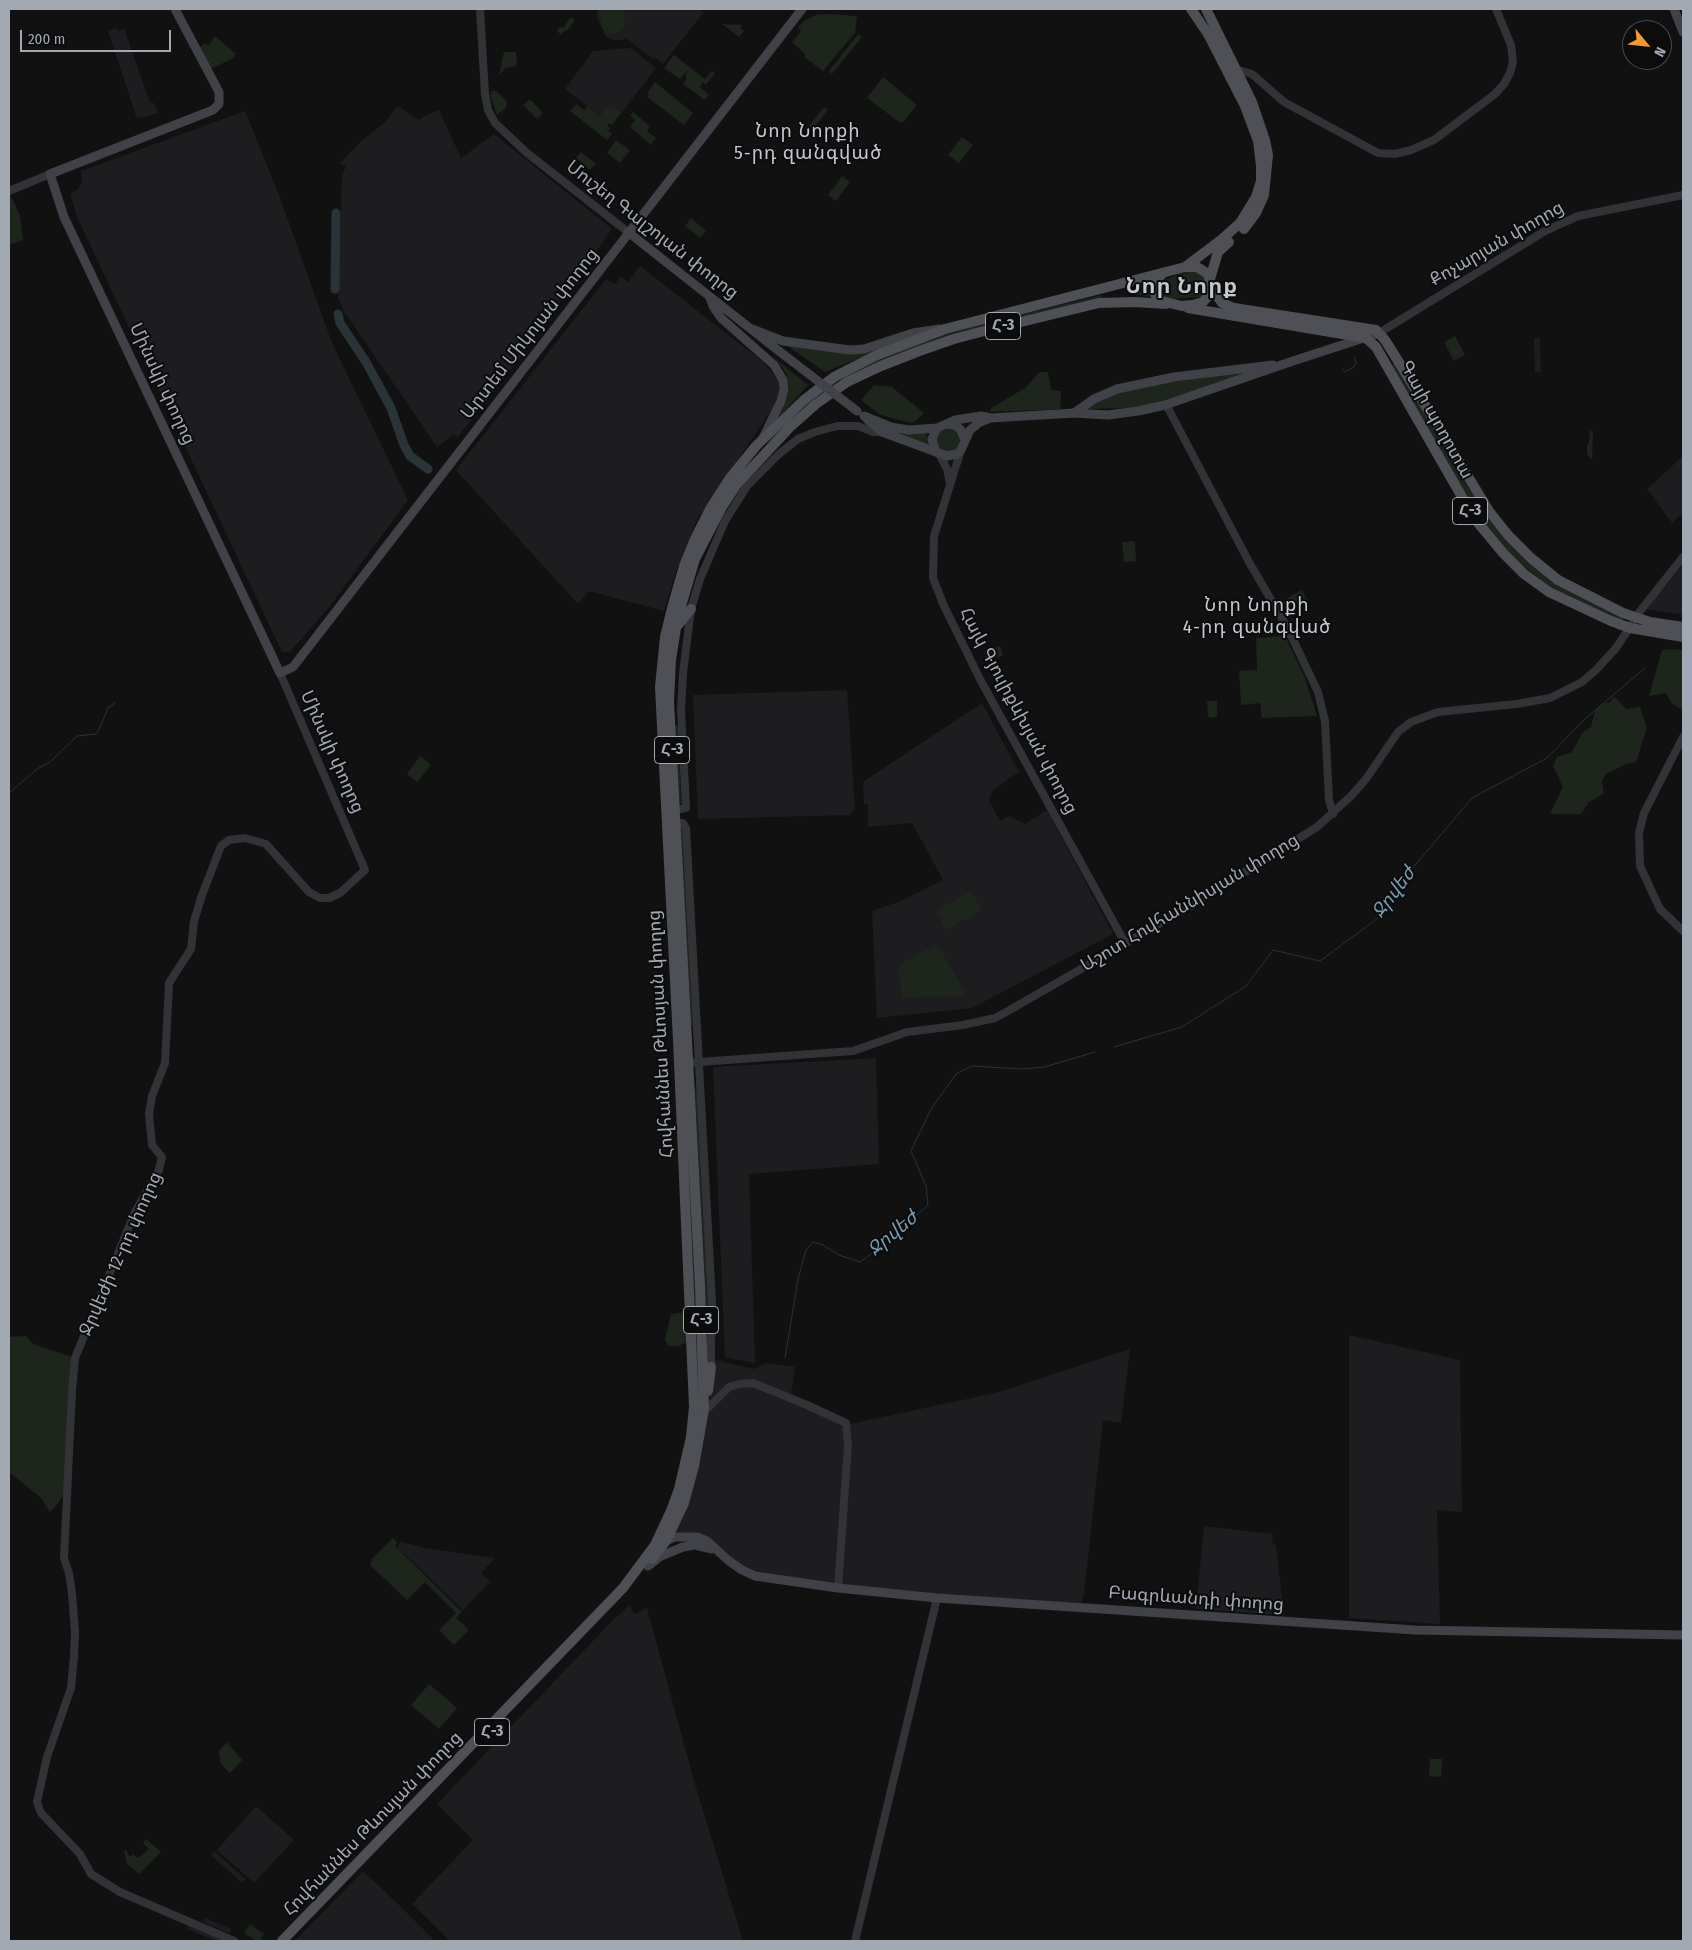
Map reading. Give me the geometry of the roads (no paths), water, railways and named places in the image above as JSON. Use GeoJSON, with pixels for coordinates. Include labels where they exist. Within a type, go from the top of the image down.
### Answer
{"type":"FeatureCollection","features":[{"type":"Feature","properties":{"kind":"main road"},"geometry":{"type":"LineString","coordinates":[[50,174],[213,110],[219,104],[219,92],[175,9]]}},
{"type":"Feature","properties":{"kind":"main road","name":"Արտեմ Միկոյան փողոց"},"geometry":{"type":"LineString","coordinates":[[280,673],[293,667],[802,9]]}},
{"type":"Feature","properties":{"kind":"main road"},"geometry":{"type":"LineString","coordinates":[[1193,12],[1212,42],[1246,106],[1258,140],[1262,166],[1261,181],[1256,197],[1240,224],[1185,267],[1163,273],[1156,280],[1154,286],[1155,294],[1160,301],[1166,304],[1182,306],[1193,306],[1203,302],[1209,295],[1218,252],[1244,228],[1259,207],[1267,180],[1268,155],[1258,117],[1238,70],[1206,9]]}},
{"type":"Feature","properties":{"kind":"main road"},"geometry":{"type":"LineString","coordinates":[[1193,12],[1202,16],[1206,9]]}},
{"type":"Feature","properties":{"kind":"main road"},"geometry":{"type":"LineString","coordinates":[[1674,9],[1683,32]]}},
{"type":"Feature","properties":{"kind":"main road","name":"Մինսկի փողոց"},"geometry":{"type":"LineString","coordinates":[[50,174],[64,217],[280,673]]}},
{"type":"Feature","properties":{"kind":"main road","name":"Մուշեղ Գալշոյան փողոց"},"geometry":{"type":"LineString","coordinates":[[628,232],[861,413],[882,432]]}},
{"type":"Feature","properties":{"kind":"main road"},"geometry":{"type":"LineString","coordinates":[[1185,267],[1202,269],[1208,274],[1210,283],[1222,303],[1234,308],[1324,324],[1372,328],[1379,333]]}},
{"type":"Feature","properties":{"kind":"main road","name":"Հովհաննես Թևոսյան փողոց"},"geometry":{"type":"LineString","coordinates":[[287,1941],[610,1612],[648,1561],[671,1511],[696,1438],[673,818],[661,665],[665,637],[684,566],[694,539],[730,478],[762,441],[804,400],[834,377],[877,355],[945,329],[1163,273]]}},
{"type":"Feature","properties":{"kind":"main road"},"geometry":{"type":"LineString","coordinates":[[710,297],[713,306],[721,318],[765,356],[774,365],[783,380],[784,389],[781,401],[762,441]]}},
{"type":"Feature","properties":{"kind":"main road","name":"Հովհաննես Թևոսյան փողոց"},"geometry":{"type":"LineString","coordinates":[[665,701],[676,628],[688,582],[706,537],[737,484],[790,427],[821,401],[847,382],[889,363],[954,339],[1099,303],[1135,302],[1166,304]]}},
{"type":"Feature","properties":{"kind":"main road"},"geometry":{"type":"LineString","coordinates":[[1182,306],[1200,311],[1366,338]]}},
{"type":"Feature","properties":{"kind":"main road"},"geometry":{"type":"LineString","coordinates":[[752,329],[783,341],[850,350],[864,349],[913,333],[945,329]]}},
{"type":"Feature","properties":{"kind":"main road","name":"Քոչարյան փողոց"},"geometry":{"type":"LineString","coordinates":[[1366,338],[1379,333]]}},
{"type":"Feature","properties":{"kind":"main road","name":"Գայի պողոտա"},"geometry":{"type":"LineString","coordinates":[[1379,333],[1400,364],[1489,511],[1508,535],[1540,566],[1558,580],[1636,617],[1650,622],[1683,627]]}},
{"type":"Feature","properties":{"kind":"main road"},"geometry":{"type":"LineString","coordinates":[[861,413],[882,424],[909,430],[937,428],[955,420],[981,416],[991,418],[1074,412],[1108,415],[1165,406],[1285,363],[1366,338]]}},
{"type":"Feature","properties":{"kind":"main road","name":"Գայի պողոտա"},"geometry":{"type":"LineString","coordinates":[[1366,338],[1376,348],[1474,518],[1503,553],[1524,574],[1549,592],[1584,610],[1630,628],[1683,636]]}},
{"type":"Feature","properties":{"kind":"main road"},"geometry":{"type":"LineString","coordinates":[[1074,412],[1116,389],[1174,376],[1285,363]]}},
{"type":"Feature","properties":{"kind":"main road","name":"Հայկ Գյուլիքևխյան փողոց"},"geometry":{"type":"LineString","coordinates":[[963,446],[976,425],[991,418]]}},
{"type":"Feature","properties":{"kind":"main road"},"geometry":{"type":"LineString","coordinates":[[882,432],[951,456],[957,454],[963,446],[961,430],[955,425],[947,424]]}},
{"type":"Feature","properties":{"kind":"main road"},"geometry":{"type":"LineString","coordinates":[[937,428],[932,439],[938,453]]}},
{"type":"Feature","properties":{"kind":"main road"},"geometry":{"type":"LineString","coordinates":[[676,628],[691,609]]}},
{"type":"Feature","properties":{"kind":"main road","name":"Հովհաննես Թևոսյան փողոց"},"geometry":{"type":"LineString","coordinates":[[282,1941],[601,1612],[648,1561],[666,1540],[684,1504],[696,1438],[704,1407],[700,1286],[683,1063]]}},
{"type":"Feature","properties":{"kind":"main road"},"geometry":{"type":"LineString","coordinates":[[704,1407],[711,1367]]}},
{"type":"Feature","properties":{"kind":"main road","name":"Բագրևանդի փողոց"},"geometry":{"type":"LineString","coordinates":[[654,1545],[675,1537],[698,1537],[707,1541],[715,1550],[742,1570],[755,1576],[838,1588],[936,1598],[1415,1630],[1683,1635]]}},
{"type":"Feature","properties":{"kind":"main road","name":"Բագրևանդի փողոց"},"geometry":{"type":"LineString","coordinates":[[648,1561],[683,1547],[694,1545],[715,1550]]}},
{"type":"Feature","properties":{"kind":"street","name":"Մուշեղ Գալշոյան փողոց"},"geometry":{"type":"LineString","coordinates":[[480,9],[485,94],[488,110],[495,123],[527,153],[628,232]]}},
{"type":"Feature","properties":{"kind":"street"},"geometry":{"type":"LineString","coordinates":[[1238,70],[1252,74],[1284,102],[1378,153],[1395,154],[1411,150],[1434,140],[1495,94],[1504,84],[1510,73],[1512,62],[1511,45],[1496,9]]}},
{"type":"Feature","properties":{"kind":"street"},"geometry":{"type":"LineString","coordinates":[[9,191],[50,174]]}},
{"type":"Feature","properties":{"kind":"street","name":"Քոչարյան փողոց"},"geometry":{"type":"LineString","coordinates":[[1379,333],[1545,231],[1578,216],[1683,195]]}},
{"type":"Feature","properties":{"kind":"street"},"geometry":{"type":"LineString","coordinates":[[1165,406],[1169,410],[1249,562],[1287,626],[1318,692],[1325,721],[1329,800],[1333,814]]}},
{"type":"Feature","properties":{"kind":"street"},"geometry":{"type":"LineString","coordinates":[[711,1367],[713,1320],[686,826],[673,818],[686,808],[681,710],[683,673],[691,609],[700,579],[716,539],[733,506],[747,486],[787,447],[798,439],[837,426],[851,426],[882,432]]}},
{"type":"Feature","properties":{"kind":"street","name":"Հայկ Գյուլիքևխյան փողոց"},"geometry":{"type":"LineString","coordinates":[[963,446],[934,536],[932,578],[981,681],[1125,943]]}},
{"type":"Feature","properties":{"kind":"street"},"geometry":{"type":"LineString","coordinates":[[938,453],[947,469],[950,483]]}},
{"type":"Feature","properties":{"kind":"street"},"geometry":{"type":"LineString","coordinates":[[747,486],[759,459]]}},
{"type":"Feature","properties":{"kind":"street","name":"Աշոտ Հովհաննիսյան փողոց"},"geometry":{"type":"LineString","coordinates":[[683,1063],[853,1052],[907,1032],[995,1018],[1125,943],[1317,827],[1333,814],[1366,779],[1398,732],[1411,722],[1438,712],[1531,702],[1550,698],[1582,682],[1616,648],[1636,617],[1683,557]]}},
{"type":"Feature","properties":{"kind":"street","name":"Մինսկի փողոց"},"geometry":{"type":"LineString","coordinates":[[221,846],[229,840],[245,838],[266,844],[309,892],[320,898],[329,898],[340,893],[366,870],[280,673]]}},
{"type":"Feature","properties":{"kind":"street"},"geometry":{"type":"LineString","coordinates":[[1683,737],[1644,813],[1638,833],[1640,866],[1660,910],[1683,931]]}},
{"type":"Feature","properties":{"kind":"street","name":"Ջրվեժի 12-րդ փողոց"},"geometry":{"type":"LineString","coordinates":[[221,846],[194,921],[191,949],[169,983],[165,1063],[152,1096],[149,1114],[152,1145],[162,1157],[159,1170],[135,1212],[75,1358],[64,1558],[69,1573],[72,1593],[75,1632],[72,1688],[47,1757],[37,1802],[41,1813],[80,1854],[92,1874],[120,1892],[234,1941]]}},
{"type":"Feature","properties":{"kind":"street"},"geometry":{"type":"LineString","coordinates":[[700,1286],[711,1339]]}},
{"type":"Feature","properties":{"kind":"street"},"geometry":{"type":"LineString","coordinates":[[704,1407],[708,1408],[729,1387],[753,1383],[807,1405],[846,1424],[848,1445],[838,1588]]}},
{"type":"Feature","properties":{"kind":"street"},"geometry":{"type":"LineString","coordinates":[[854,1941],[936,1598]]}},
{"type":"Feature","properties":{"kind":"waterway"},"geometry":{"type":"LineString","coordinates":[[335,289],[336,213]]}},
{"type":"Feature","properties":{"kind":"waterway"},"geometry":{"type":"LineString","coordinates":[[338,314],[340,323],[366,362],[391,408],[404,445],[410,456],[428,469]]}},
{"type":"Feature","properties":{"kind":"waterway"},"geometry":{"type":"LineString","coordinates":[[1343,369],[1345,372],[1354,367],[1356,362],[1354,357]]}},
{"type":"Feature","properties":{"kind":"waterway","name":"Ջրվեժ"},"geometry":{"type":"LineString","coordinates":[[1114,1047],[1182,1027],[1246,986],[1273,950],[1320,961],[1378,918],[1411,870],[1472,798],[1547,758],[1585,719],[1645,668]]}},
{"type":"Feature","properties":{"kind":"waterway"},"geometry":{"type":"LineString","coordinates":[[9,793],[37,769],[50,762],[77,736],[97,734],[108,708],[115,703]]}},
{"type":"Feature","properties":{"kind":"waterway","name":"Ջրվեժ"},"geometry":{"type":"LineString","coordinates":[[785,1358],[798,1279],[806,1250],[813,1242],[823,1245],[839,1255],[860,1262],[893,1237],[928,1205],[926,1186],[911,1151],[931,1109],[957,1073],[973,1066],[1022,1069],[1044,1067],[1095,1052]]}},
{"type":"Feature","properties":{"kind":"district","name":"Նոր Նորքի 5-րդ զանգված"},"geometry":{"type":"Point","coordinates":[808,143]}},
{"type":"Feature","properties":{"kind":"district","name":"Նոր Նորք"},"geometry":{"type":"Point","coordinates":[1182,287]}},
{"type":"Feature","properties":{"kind":"district","name":"Նոր Նորքի 4-րդ զանգված"},"geometry":{"type":"Point","coordinates":[1257,617]}}]}
